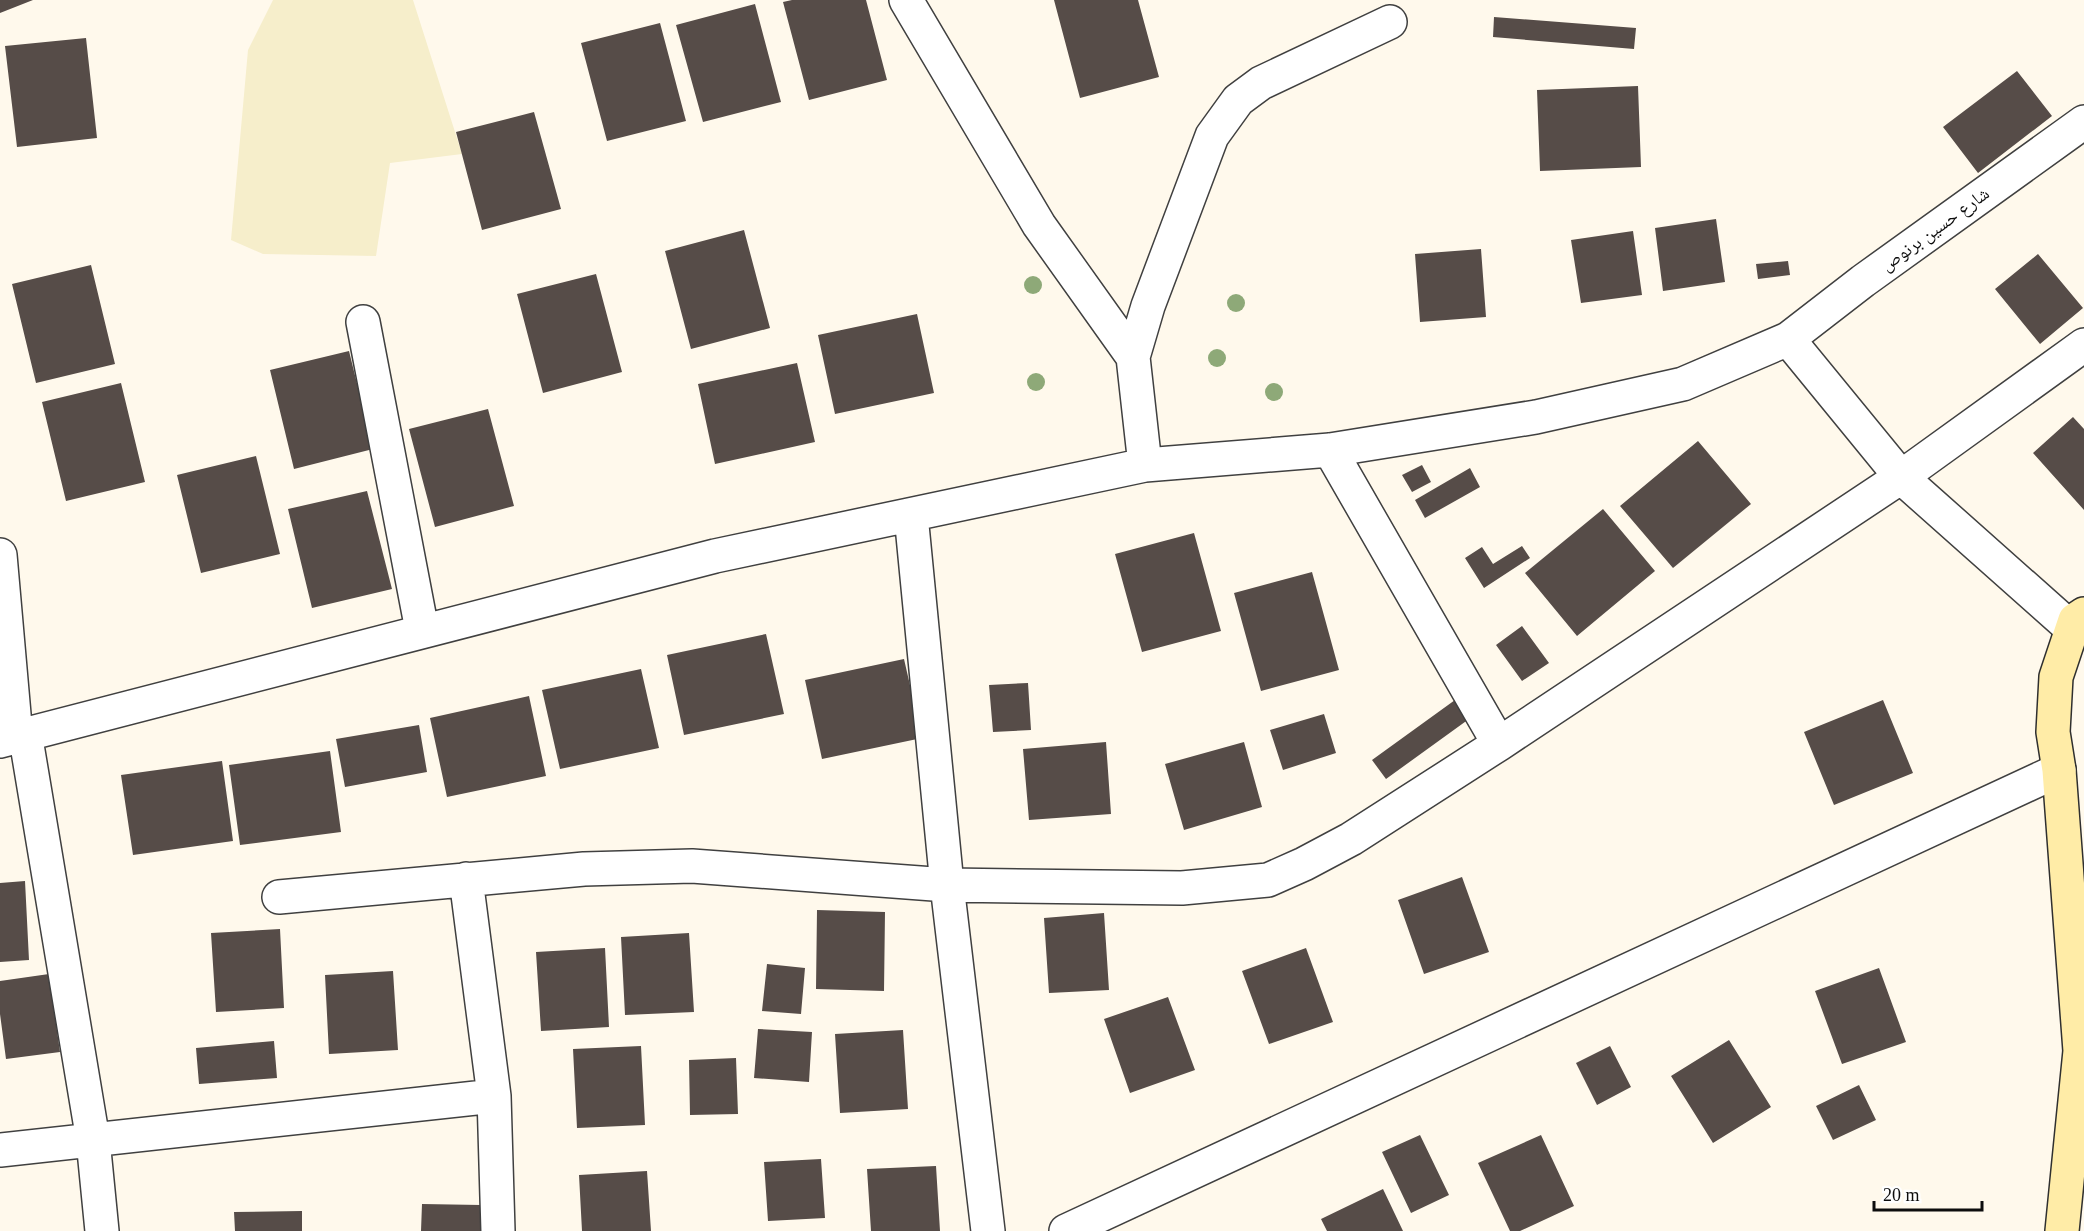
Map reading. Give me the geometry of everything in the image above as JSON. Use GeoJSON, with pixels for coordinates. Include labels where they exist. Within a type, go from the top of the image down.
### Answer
{"type":"FeatureCollection","features":[{"type":"Feature","properties":{"kind":"main road"},"geometry":{"type":"LineString","coordinates":[[2062,1231],[2082,1051],[2059,770],[2053,732],[2056,677],[2078,622]]}},
{"type":"Feature","properties":{"kind":"street"},"geometry":{"type":"LineString","coordinates":[[906,0],[1039,225],[1133,357]]}},
{"type":"Feature","properties":{"kind":"street"},"geometry":{"type":"LineString","coordinates":[[1146,465],[1133,357],[1148,306],[1212,136],[1238,100],[1261,83],[1390,22]]}},
{"type":"Feature","properties":{"kind":"street","name":"شارع حسين برنوص"},"geometry":{"type":"LineString","coordinates":[[14,737],[716,556],[1146,465],[1330,450],[1536,417],[1683,384],[1788,339],[1863,281],[2084,122]]}},
{"type":"Feature","properties":{"kind":"street"},"geometry":{"type":"LineString","coordinates":[[363,322],[422,630]]}},
{"type":"Feature","properties":{"kind":"street"},"geometry":{"type":"LineString","coordinates":[[1788,339],[1901,477],[2078,622]]}},
{"type":"Feature","properties":{"kind":"street"},"geometry":{"type":"LineString","coordinates":[[279,897],[584,869],[692,866],[947,885],[1182,888],[1268,880],[1351,839],[1499,744],[1901,477],[2084,345]]}},
{"type":"Feature","properties":{"kind":"street"},"geometry":{"type":"LineString","coordinates":[[1330,450],[1499,744]]}},
{"type":"Feature","properties":{"kind":"street"},"geometry":{"type":"LineString","coordinates":[[911,515],[947,885],[988,1231]]}},
{"type":"Feature","properties":{"kind":"street"},"geometry":{"type":"LineString","coordinates":[[0,555],[14,737],[93,1140],[102,1231]]}},
{"type":"Feature","properties":{"kind":"street"},"geometry":{"type":"LineString","coordinates":[[1066,1231],[2059,770]]}},
{"type":"Feature","properties":{"kind":"street"},"geometry":{"type":"LineString","coordinates":[[466,879],[494,1096],[498,1231]]}},
{"type":"Feature","properties":{"kind":"street"},"geometry":{"type":"LineString","coordinates":[[0,1150],[494,1096]]}},
{"type":"Feature","properties":{"kind":"shaded area"},"geometry":{"type":"Polygon","coordinates":[[[273,0],[413,0],[462,154],[390,163],[376,256],[263,254],[231,240],[248,50],[273,0]]]}},
{"type":"Feature","properties":{"kind":"building"},"geometry":{"type":"Polygon","coordinates":[[[0,0],[33,0],[0,13],[0,0]]]}},
{"type":"Feature","properties":{"kind":"building"},"geometry":{"type":"Polygon","coordinates":[[[866,0],[887,80],[809,100],[783,2],[866,0]]]}},
{"type":"Feature","properties":{"kind":"building"},"geometry":{"type":"Polygon","coordinates":[[[1054,0],[1138,0],[1159,77],[1080,98],[1054,0]]]}},
{"type":"Feature","properties":{"kind":"building"},"geometry":{"type":"Polygon","coordinates":[[[755,4],[781,102],[703,122],[676,25],[755,4]]]}},
{"type":"Feature","properties":{"kind":"building"},"geometry":{"type":"Polygon","coordinates":[[[1494,17],[1636,28],[1634,49],[1493,37],[1494,17]]]}},
{"type":"Feature","properties":{"kind":"building"},"geometry":{"type":"Polygon","coordinates":[[[660,23],[686,121],[607,141],[581,43],[660,23]]]}},
{"type":"Feature","properties":{"kind":"building"},"geometry":{"type":"Polygon","coordinates":[[[86,38],[97,138],[17,147],[5,46],[86,38]]]}},
{"type":"Feature","properties":{"kind":"building"},"geometry":{"type":"Polygon","coordinates":[[[2017,71],[2052,116],[1978,173],[1943,127],[2017,71]]]}},
{"type":"Feature","properties":{"kind":"building"},"geometry":{"type":"Polygon","coordinates":[[[1638,86],[1641,167],[1540,171],[1537,90],[1638,86]]]}},
{"type":"Feature","properties":{"kind":"building"},"geometry":{"type":"Polygon","coordinates":[[[534,112],[561,209],[482,230],[456,132],[534,112]]]}},
{"type":"Feature","properties":{"kind":"building"},"geometry":{"type":"Polygon","coordinates":[[[1716,219],[1725,282],[1663,291],[1655,228],[1716,219]]]}},
{"type":"Feature","properties":{"kind":"building"},"geometry":{"type":"Polygon","coordinates":[[[744,230],[770,328],[691,349],[665,251],[744,230]]]}},
{"type":"Feature","properties":{"kind":"building"},"geometry":{"type":"Polygon","coordinates":[[[1633,231],[1642,295],[1581,303],[1571,240],[1633,231]]]}},
{"type":"Feature","properties":{"kind":"building"},"geometry":{"type":"Polygon","coordinates":[[[1481,249],[1486,317],[1420,322],[1415,254],[1481,249]]]}},
{"type":"Feature","properties":{"kind":"building"},"geometry":{"type":"Polygon","coordinates":[[[2038,254],[2083,308],[2040,344],[1995,289],[2038,254]]]}},
{"type":"Feature","properties":{"kind":"building"},"geometry":{"type":"Polygon","coordinates":[[[1788,261],[1790,275],[1758,279],[1756,264],[1788,261]]]}},
{"type":"Feature","properties":{"kind":"building"},"geometry":{"type":"Polygon","coordinates":[[[91,265],[115,364],[36,383],[12,284],[91,265]]]}},
{"type":"Feature","properties":{"kind":"building"},"geometry":{"type":"Polygon","coordinates":[[[596,274],[622,372],[543,393],[517,294],[596,274]]]}},
{"type":"Feature","properties":{"kind":"building"},"geometry":{"type":"Polygon","coordinates":[[[917,314],[934,393],[835,414],[818,335],[917,314]]]}},
{"type":"Feature","properties":{"kind":"building"},"geometry":{"type":"Polygon","coordinates":[[[349,351],[373,449],[294,469],[270,370],[349,351]]]}},
{"type":"Feature","properties":{"kind":"building"},"geometry":{"type":"Polygon","coordinates":[[[797,363],[815,442],[715,464],[698,384],[797,363]]]}},
{"type":"Feature","properties":{"kind":"building"},"geometry":{"type":"Polygon","coordinates":[[[121,383],[145,482],[66,501],[42,402],[121,383]]]}},
{"type":"Feature","properties":{"kind":"building"},"geometry":{"type":"Polygon","coordinates":[[[488,409],[514,506],[435,527],[409,429],[488,409]]]}},
{"type":"Feature","properties":{"kind":"building"},"geometry":{"type":"Polygon","coordinates":[[[2073,417],[2084,429],[2084,510],[2033,453],[2073,417]]]}},
{"type":"Feature","properties":{"kind":"building"},"geometry":{"type":"Polygon","coordinates":[[[1698,441],[1751,504],[1673,568],[1620,506],[1698,441]]]}},
{"type":"Feature","properties":{"kind":"building"},"geometry":{"type":"Polygon","coordinates":[[[256,456],[280,554],[201,573],[177,475],[256,456]]]}},
{"type":"Feature","properties":{"kind":"building"},"geometry":{"type":"Polygon","coordinates":[[[1422,465],[1431,482],[1412,492],[1402,475],[1422,465]]]}},
{"type":"Feature","properties":{"kind":"building"},"geometry":{"type":"Polygon","coordinates":[[[1470,468],[1480,487],[1425,518],[1415,500],[1470,468]]]}},
{"type":"Feature","properties":{"kind":"building"},"geometry":{"type":"Polygon","coordinates":[[[367,491],[392,589],[312,608],[288,509],[367,491]]]}},
{"type":"Feature","properties":{"kind":"building"},"geometry":{"type":"Polygon","coordinates":[[[1603,509],[1655,571],[1577,636],[1525,573],[1603,509]]]}},
{"type":"Feature","properties":{"kind":"building"},"geometry":{"type":"Polygon","coordinates":[[[1194,533],[1221,631],[1142,652],[1115,554],[1194,533]]]}},
{"type":"Feature","properties":{"kind":"building"},"geometry":{"type":"Polygon","coordinates":[[[1522,546],[1530,558],[1484,588],[1465,558],[1482,547],[1493,564],[1522,546]]]}},
{"type":"Feature","properties":{"kind":"building"},"geometry":{"type":"Polygon","coordinates":[[[1312,572],[1339,670],[1261,691],[1234,593],[1312,572]]]}},
{"type":"Feature","properties":{"kind":"building"},"geometry":{"type":"Polygon","coordinates":[[[1522,626],[1549,663],[1522,681],[1496,645],[1522,626]]]}},
{"type":"Feature","properties":{"kind":"building"},"geometry":{"type":"Polygon","coordinates":[[[766,634],[784,714],[684,735],[667,655],[766,634]]]}},
{"type":"Feature","properties":{"kind":"building"},"geometry":{"type":"Polygon","coordinates":[[[904,659],[922,738],[822,759],[805,680],[904,659]]]}},
{"type":"Feature","properties":{"kind":"building"},"geometry":{"type":"Polygon","coordinates":[[[641,669],[659,748],[560,769],[542,690],[641,669]]]}},
{"type":"Feature","properties":{"kind":"building"},"geometry":{"type":"Polygon","coordinates":[[[1028,683],[1031,730],[993,732],[989,685],[1028,683]]]}},
{"type":"Feature","properties":{"kind":"building"},"geometry":{"type":"Polygon","coordinates":[[[529,696],[546,776],[447,797],[430,718],[529,696]]]}},
{"type":"Feature","properties":{"kind":"building"},"geometry":{"type":"Polygon","coordinates":[[[1455,700],[1469,719],[1386,779],[1372,760],[1455,700]]]}},
{"type":"Feature","properties":{"kind":"building"},"geometry":{"type":"Polygon","coordinates":[[[1883,700],[1913,773],[1834,805],[1804,732],[1883,700]]]}},
{"type":"Feature","properties":{"kind":"building"},"geometry":{"type":"Polygon","coordinates":[[[1324,714],[1336,753],[1283,770],[1270,730],[1324,714]]]}},
{"type":"Feature","properties":{"kind":"building"},"geometry":{"type":"Polygon","coordinates":[[[419,725],[427,772],[345,787],[336,739],[419,725]]]}},
{"type":"Feature","properties":{"kind":"building"},"geometry":{"type":"Polygon","coordinates":[[[1106,742],[1111,814],[1029,820],[1023,749],[1106,742]]]}},
{"type":"Feature","properties":{"kind":"building"},"geometry":{"type":"Polygon","coordinates":[[[1244,742],[1262,807],[1184,830],[1165,764],[1244,742]]]}},
{"type":"Feature","properties":{"kind":"building"},"geometry":{"type":"Polygon","coordinates":[[[330,751],[341,832],[240,845],[229,765],[330,751]]]}},
{"type":"Feature","properties":{"kind":"building"},"geometry":{"type":"Polygon","coordinates":[[[222,761],[233,841],[133,855],[121,775],[222,761]]]}},
{"type":"Feature","properties":{"kind":"building"},"geometry":{"type":"Polygon","coordinates":[[[1462,877],[1489,952],[1424,974],[1398,900],[1462,877]]]}},
{"type":"Feature","properties":{"kind":"building"},"geometry":{"type":"Polygon","coordinates":[[[25,881],[29,960],[0,962],[0,883],[25,881]]]}},
{"type":"Feature","properties":{"kind":"building"},"geometry":{"type":"Polygon","coordinates":[[[817,910],[885,912],[884,991],[816,989],[817,910]]]}},
{"type":"Feature","properties":{"kind":"building"},"geometry":{"type":"Polygon","coordinates":[[[1104,913],[1109,990],[1049,993],[1044,918],[1104,913]]]}},
{"type":"Feature","properties":{"kind":"building"},"geometry":{"type":"Polygon","coordinates":[[[280,929],[284,1008],[216,1012],[211,933],[280,929]]]}},
{"type":"Feature","properties":{"kind":"building"},"geometry":{"type":"Polygon","coordinates":[[[689,933],[694,1012],[625,1015],[621,937],[689,933]]]}},
{"type":"Feature","properties":{"kind":"building"},"geometry":{"type":"Polygon","coordinates":[[[605,948],[609,1027],[541,1031],[536,952],[605,948]]]}},
{"type":"Feature","properties":{"kind":"building"},"geometry":{"type":"Polygon","coordinates":[[[1306,948],[1333,1022],[1269,1044],[1242,971],[1306,948]]]}},
{"type":"Feature","properties":{"kind":"building"},"geometry":{"type":"Polygon","coordinates":[[[767,964],[805,968],[801,1014],[762,1011],[767,964]]]}},
{"type":"Feature","properties":{"kind":"building"},"geometry":{"type":"Polygon","coordinates":[[[1879,968],[1906,1042],[1842,1064],[1815,991],[1879,968]]]}},
{"type":"Feature","properties":{"kind":"building"},"geometry":{"type":"Polygon","coordinates":[[[393,971],[398,1050],[329,1054],[325,975],[393,971]]]}},
{"type":"Feature","properties":{"kind":"building"},"geometry":{"type":"Polygon","coordinates":[[[49,974],[60,1052],[6,1059],[0,1014],[0,981],[49,974]]]}},
{"type":"Feature","properties":{"kind":"building"},"geometry":{"type":"Polygon","coordinates":[[[1168,997],[1195,1070],[1130,1093],[1104,1019],[1168,997]]]}},
{"type":"Feature","properties":{"kind":"building"},"geometry":{"type":"Polygon","coordinates":[[[758,1029],[812,1032],[809,1082],[754,1078],[758,1029]]]}},
{"type":"Feature","properties":{"kind":"building"},"geometry":{"type":"Polygon","coordinates":[[[903,1030],[908,1109],[840,1113],[835,1034],[903,1030]]]}},
{"type":"Feature","properties":{"kind":"building"},"geometry":{"type":"Polygon","coordinates":[[[1729,1040],[1771,1107],[1713,1143],[1671,1076],[1729,1040]]]}},
{"type":"Feature","properties":{"kind":"building"},"geometry":{"type":"Polygon","coordinates":[[[274,1041],[277,1078],[199,1084],[196,1048],[274,1041]]]}},
{"type":"Feature","properties":{"kind":"building"},"geometry":{"type":"Polygon","coordinates":[[[641,1046],[645,1125],[577,1128],[573,1049],[641,1046]]]}},
{"type":"Feature","properties":{"kind":"building"},"geometry":{"type":"Polygon","coordinates":[[[1610,1046],[1631,1087],[1597,1105],[1576,1063],[1610,1046]]]}},
{"type":"Feature","properties":{"kind":"building"},"geometry":{"type":"Polygon","coordinates":[[[736,1058],[738,1114],[690,1115],[689,1060],[736,1058]]]}},
{"type":"Feature","properties":{"kind":"building"},"geometry":{"type":"Polygon","coordinates":[[[1859,1085],[1876,1120],[1833,1140],[1816,1106],[1859,1085]]]}},
{"type":"Feature","properties":{"kind":"building"},"geometry":{"type":"Polygon","coordinates":[[[1420,1135],[1449,1195],[1411,1213],[1382,1152],[1420,1135]]]}},
{"type":"Feature","properties":{"kind":"building"},"geometry":{"type":"Polygon","coordinates":[[[1541,1135],[1574,1206],[1520,1231],[1510,1231],[1478,1163],[1541,1135]]]}},
{"type":"Feature","properties":{"kind":"building"},"geometry":{"type":"Polygon","coordinates":[[[821,1159],[825,1218],[768,1221],[764,1162],[821,1159]]]}},
{"type":"Feature","properties":{"kind":"building"},"geometry":{"type":"Polygon","coordinates":[[[936,1166],[940,1231],[871,1231],[867,1169],[936,1166]]]}},
{"type":"Feature","properties":{"kind":"building"},"geometry":{"type":"Polygon","coordinates":[[[647,1171],[651,1231],[582,1231],[579,1175],[647,1171]]]}},
{"type":"Feature","properties":{"kind":"building"},"geometry":{"type":"Polygon","coordinates":[[[1383,1189],[1403,1231],[1327,1231],[1321,1219],[1383,1189]]]}},
{"type":"Feature","properties":{"kind":"building"},"geometry":{"type":"Polygon","coordinates":[[[422,1204],[481,1205],[481,1231],[421,1231],[422,1204]]]}},
{"type":"Feature","properties":{"kind":"building"},"geometry":{"type":"Polygon","coordinates":[[[302,1211],[302,1231],[235,1231],[234,1212],[302,1211]]]}}]}
